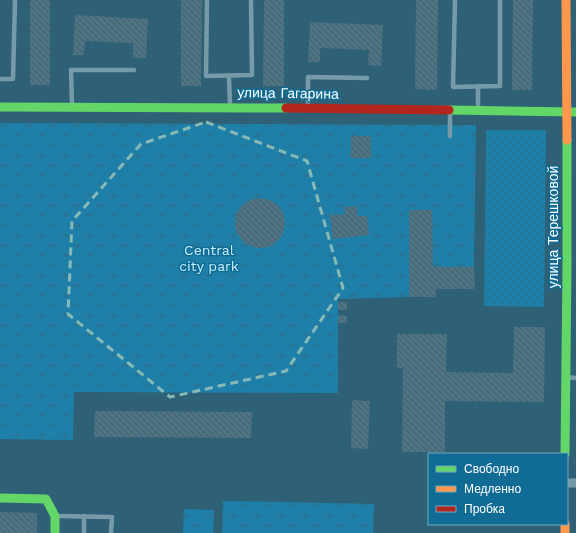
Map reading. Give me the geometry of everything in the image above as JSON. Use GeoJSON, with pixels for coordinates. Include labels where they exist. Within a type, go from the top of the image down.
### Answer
{"type":"FeatureCollection","features":[{"type":"Feature","properties":{"kind":"street","name":"улица Терешковой"},"geometry":{"type":"LineString","coordinates":[[565,453],[569,266],[566,112],[566,0]]}},
{"type":"Feature","properties":{"kind":"street","name":"улица Гагарина"},"geometry":{"type":"LineString","coordinates":[[0,107],[230,107],[576,112]]}},
{"type":"Feature","properties":{"kind":"street"},"geometry":{"type":"LineString","coordinates":[[0,498],[46,499],[55,516],[55,533]]}},
{"type":"Feature","properties":{"kind":"lane"},"geometry":{"type":"LineString","coordinates":[[0,79],[13,79],[15,0]]}},
{"type":"Feature","properties":{"kind":"lane"},"geometry":{"type":"LineString","coordinates":[[207,0],[206,76],[252,76],[251,0]]}},
{"type":"Feature","properties":{"kind":"lane"},"geometry":{"type":"LineString","coordinates":[[455,0],[453,86],[500,86],[500,0]]}},
{"type":"Feature","properties":{"kind":"lane"},"geometry":{"type":"LineString","coordinates":[[72,106],[71,70],[134,70]]}},
{"type":"Feature","properties":{"kind":"lane"},"geometry":{"type":"LineString","coordinates":[[229,76],[230,107]]}},
{"type":"Feature","properties":{"kind":"lane"},"geometry":{"type":"LineString","coordinates":[[308,108],[308,77],[367,78]]}},
{"type":"Feature","properties":{"kind":"lane"},"geometry":{"type":"LineString","coordinates":[[478,86],[478,110]]}},
{"type":"Feature","properties":{"kind":"lane"},"geometry":{"type":"LineString","coordinates":[[450,109],[450,136]]}},
{"type":"Feature","properties":{"kind":"lane"},"geometry":{"type":"LineString","coordinates":[[566,378],[576,378]]}},
{"type":"Feature","properties":{"kind":"lane"},"geometry":{"type":"LineString","coordinates":[[55,516],[112,517],[111,533]]}},
{"type":"Feature","properties":{"kind":"lane"},"geometry":{"type":"LineString","coordinates":[[84,516],[84,533]]}},
{"type":"Feature","properties":{"kind":"highlighted area"},"geometry":{"type":"Polygon","coordinates":[[[206,122],[307,161],[343,288],[286,371],[170,397],[68,314],[72,221],[141,144],[206,122]]]}},
{"type":"Feature","properties":{"kind":"green space","name":"Central city park"},"geometry":{"type":"Polygon","coordinates":[[[0,123],[476,125],[474,267],[433,267],[432,210],[409,210],[409,297],[338,299],[338,393],[74,392],[73,440],[0,439],[0,123]]]}},
{"type":"Feature","properties":{"kind":"green space"},"geometry":{"type":"Polygon","coordinates":[[[486,130],[546,130],[544,307],[484,306],[486,130]]]}},
{"type":"Feature","properties":{"kind":"green space"},"geometry":{"type":"Polygon","coordinates":[[[223,501],[374,504],[373,533],[222,533],[223,501]]]}},
{"type":"Feature","properties":{"kind":"green space"},"geometry":{"type":"Polygon","coordinates":[[[184,509],[214,510],[213,533],[183,533],[184,509]]]}},
{"type":"Feature","properties":{"kind":"building"},"geometry":{"type":"Polygon","coordinates":[[[30,0],[50,0],[50,85],[30,85],[30,0]]]}},
{"type":"Feature","properties":{"kind":"building"},"geometry":{"type":"Polygon","coordinates":[[[181,0],[202,0],[201,86],[181,86],[181,0]]]}},
{"type":"Feature","properties":{"kind":"building"},"geometry":{"type":"Polygon","coordinates":[[[264,0],[284,0],[284,86],[263,86],[264,0]]]}},
{"type":"Feature","properties":{"kind":"building"},"geometry":{"type":"Polygon","coordinates":[[[416,0],[438,0],[437,90],[415,89],[416,0]]]}},
{"type":"Feature","properties":{"kind":"building"},"geometry":{"type":"Polygon","coordinates":[[[513,0],[533,0],[532,90],[512,90],[513,0]]]}},
{"type":"Feature","properties":{"kind":"building"},"geometry":{"type":"Polygon","coordinates":[[[75,15],[148,19],[146,58],[133,58],[133,43],[85,41],[84,55],[73,55],[75,15]]]}},
{"type":"Feature","properties":{"kind":"building"},"geometry":{"type":"Polygon","coordinates":[[[310,22],[383,25],[381,66],[368,65],[369,50],[320,48],[320,62],[308,62],[310,22]]]}},
{"type":"Feature","properties":{"kind":"building"},"geometry":{"type":"Polygon","coordinates":[[[351,136],[371,136],[371,158],[351,158],[351,136]]]}},
{"type":"Feature","properties":{"kind":"building"},"geometry":{"type":"Polygon","coordinates":[[[255,198],[265,198],[278,205],[285,218],[285,228],[278,241],[265,248],[255,248],[246,244],[239,237],[235,228],[235,218],[239,209],[246,202],[255,198]]]}},
{"type":"Feature","properties":{"kind":"building"},"geometry":{"type":"Polygon","coordinates":[[[357,206],[358,216],[367,216],[369,235],[333,239],[330,215],[345,214],[344,207],[357,206]]]}},
{"type":"Feature","properties":{"kind":"building"},"geometry":{"type":"Polygon","coordinates":[[[409,210],[432,210],[433,267],[474,267],[475,289],[436,289],[436,297],[409,297],[409,210]]]}},
{"type":"Feature","properties":{"kind":"building"},"geometry":{"type":"Polygon","coordinates":[[[338,302],[347,302],[347,310],[338,310],[338,302]]]}},
{"type":"Feature","properties":{"kind":"building"},"geometry":{"type":"Polygon","coordinates":[[[338,315],[347,316],[347,323],[338,323],[338,315]]]}},
{"type":"Feature","properties":{"kind":"building"},"geometry":{"type":"Polygon","coordinates":[[[514,327],[545,327],[544,402],[445,401],[445,452],[402,452],[403,368],[397,368],[397,334],[447,334],[446,372],[513,373],[514,327]]]}},
{"type":"Feature","properties":{"kind":"building"},"geometry":{"type":"Polygon","coordinates":[[[352,400],[370,401],[368,449],[351,448],[352,400]]]}},
{"type":"Feature","properties":{"kind":"building"},"geometry":{"type":"Polygon","coordinates":[[[95,411],[252,412],[251,438],[94,437],[95,411]]]}},
{"type":"Feature","properties":{"kind":"building"},"geometry":{"type":"Polygon","coordinates":[[[0,512],[37,513],[37,533],[0,533],[0,512]]]}},
{"type":"Feature","properties":{"kind":"traffic: fast"},"geometry":{"type":"LineString","coordinates":[[0,107],[286,108]]}},
{"type":"Feature","properties":{"kind":"traffic: fast"},"geometry":{"type":"LineString","coordinates":[[449,110],[576,112]]}},
{"type":"Feature","properties":{"kind":"traffic: fast"},"geometry":{"type":"LineString","coordinates":[[565,453],[567,140]]}},
{"type":"Feature","properties":{"kind":"traffic: fast"},"geometry":{"type":"LineString","coordinates":[[0,498],[46,499],[55,516],[55,533]]}},
{"type":"Feature","properties":{"kind":"traffic: slow"},"geometry":{"type":"LineString","coordinates":[[566,0],[567,140]]}},
{"type":"Feature","properties":{"kind":"traffic: slow"},"geometry":{"type":"LineString","coordinates":[[565,525],[565,533]]}},
{"type":"Feature","properties":{"kind":"traffic: jam"},"geometry":{"type":"LineString","coordinates":[[286,108],[449,110]]}}]}
